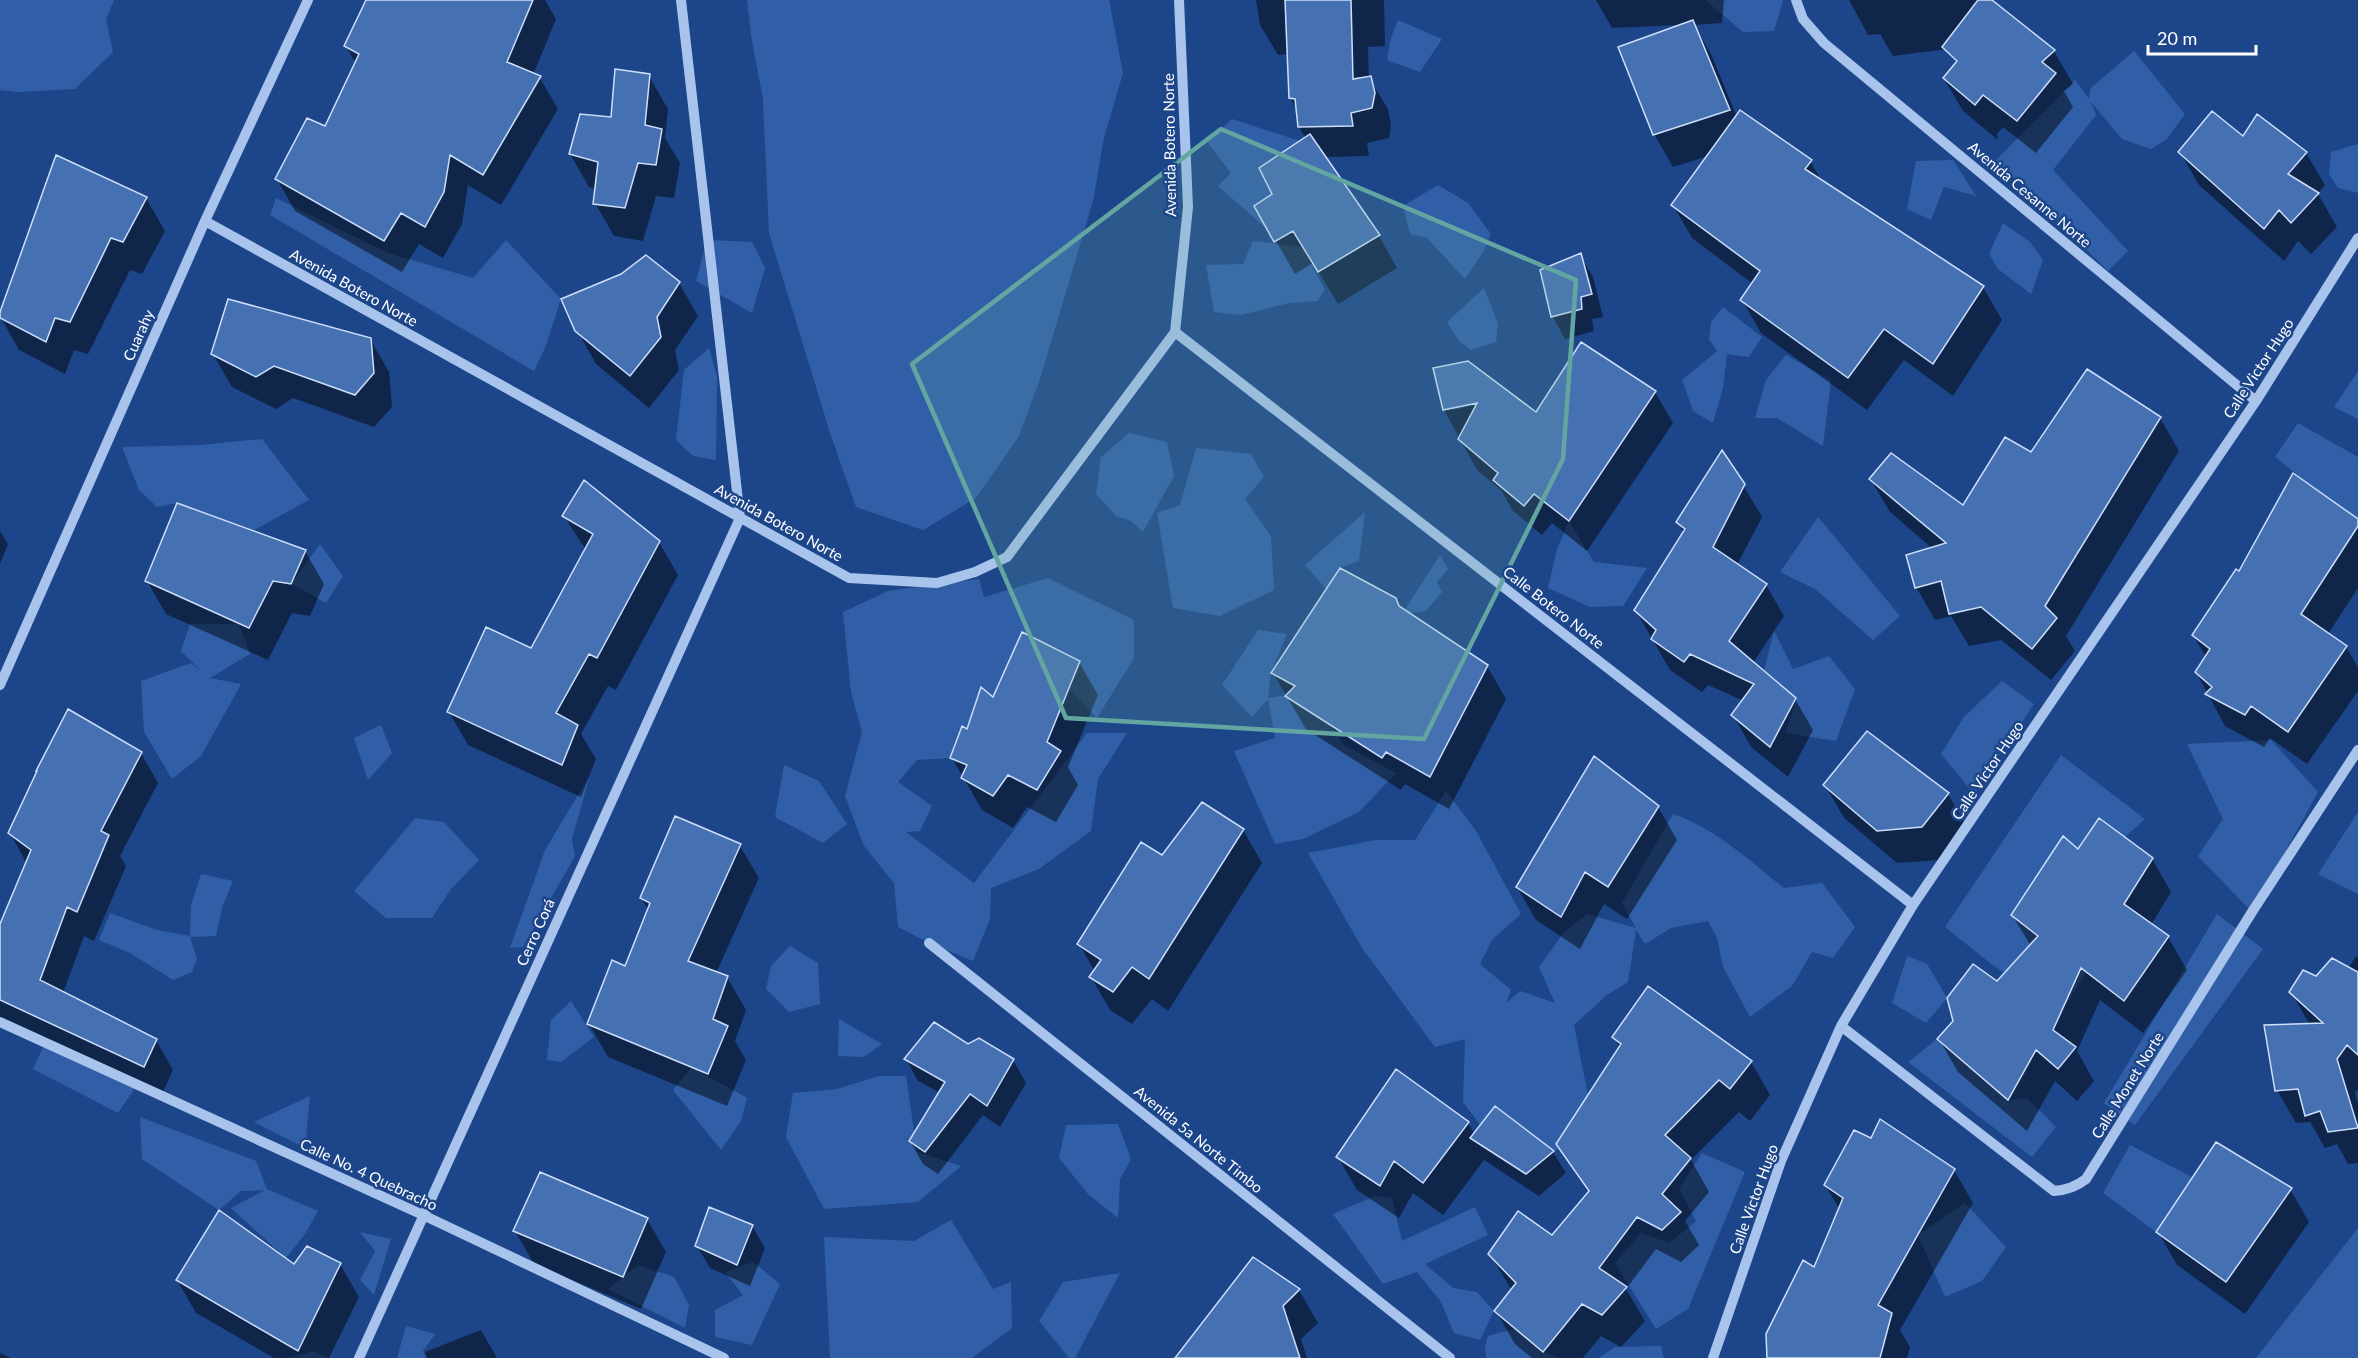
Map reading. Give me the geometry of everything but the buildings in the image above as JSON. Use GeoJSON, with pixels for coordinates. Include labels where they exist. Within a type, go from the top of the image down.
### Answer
{"type":"FeatureCollection","features":[{"type":"Feature","properties":{"kind":"street","name":"Cuarahy"},"geometry":{"type":"LineString","coordinates":[[0,685],[205,221],[308,0]]}},
{"type":"Feature","properties":{"kind":"street"},"geometry":{"type":"LineString","coordinates":[[681,0],[740,518]]}},
{"type":"Feature","properties":{"kind":"street","name":"Avenida Botero Norte"},"geometry":{"type":"LineString","coordinates":[[205,221],[849,578],[937,583],[975,573],[1007,557],[1175,332],[1188,207],[1179,0]]}},
{"type":"Feature","properties":{"kind":"street","name":"Avenida Cesanne Norte"},"geometry":{"type":"LineString","coordinates":[[1796,0],[1803,19],[1824,43],[2256,401]]}},
{"type":"Feature","properties":{"kind":"street","name":"Calle Victor Hugo"},"geometry":{"type":"LineString","coordinates":[[1713,1358],[1781,1161],[1841,1026],[1913,904],[2256,401],[2358,238]]}},
{"type":"Feature","properties":{"kind":"street","name":"Calle Botero Norte"},"geometry":{"type":"LineString","coordinates":[[1175,332],[1913,904]]}},
{"type":"Feature","properties":{"kind":"street","name":"Cerro Corá"},"geometry":{"type":"LineString","coordinates":[[359,1358],[740,518]]}},
{"type":"Feature","properties":{"kind":"street","name":"Calle Monet Norte"},"geometry":{"type":"LineString","coordinates":[[1841,1026],[2054,1191],[2071,1189],[2079,1185],[2086,1179],[2252,912],[2358,750]]}},
{"type":"Feature","properties":{"kind":"street","name":"Avenida 5a Norte Timbo"},"geometry":{"type":"LineString","coordinates":[[928,943],[1450,1358]]}},
{"type":"Feature","properties":{"kind":"street","name":"Calle No. 4 Quebracho"},"geometry":{"type":"LineString","coordinates":[[0,1022],[423,1215],[724,1358]]}},
{"type":"Feature","properties":{"kind":"highlighted area"},"geometry":{"type":"Polygon","coordinates":[[[1221,129],[1576,280],[1563,459],[1424,739],[1066,718],[912,364],[1221,129]]]}},
{"type":"Feature","properties":{"kind":"shaded area"},"geometry":{"type":"Polygon","coordinates":[[[0,0],[114,0],[106,19],[113,52],[75,89],[18,92],[0,90],[0,0]]]}},
{"type":"Feature","properties":{"kind":"shaded area"},"geometry":{"type":"Polygon","coordinates":[[[747,0],[1109,0],[1123,73],[1104,138],[1093,201],[1040,379],[1019,436],[976,498],[923,530],[856,507],[831,436],[769,233],[763,99],[747,0]]]}},
{"type":"Feature","properties":{"kind":"shaded area"},"geometry":{"type":"Polygon","coordinates":[[[1705,0],[1783,0],[1774,31],[1743,32],[1705,0]]]}},
{"type":"Feature","properties":{"kind":"shaded area"},"geometry":{"type":"Polygon","coordinates":[[[1398,20],[1442,39],[1420,72],[1387,60],[1391,38],[1398,20]]]}},
{"type":"Feature","properties":{"kind":"shaded area"},"geometry":{"type":"Polygon","coordinates":[[[2134,51],[2185,114],[2167,139],[2151,149],[2122,139],[2091,102],[2096,115],[2053,170],[2128,251],[2108,271],[1996,160],[2075,80],[2089,99],[2090,89],[2134,51]]]}},
{"type":"Feature","properties":{"kind":"shaded area"},"geometry":{"type":"Polygon","coordinates":[[[1232,119],[1300,141],[1259,169],[1272,194],[1255,206],[1268,230],[1218,186],[1231,173],[1207,142],[1232,119]]]}},
{"type":"Feature","properties":{"kind":"shaded area"},"geometry":{"type":"Polygon","coordinates":[[[2358,144],[2358,193],[2338,188],[2329,174],[2331,152],[2358,144]]]}},
{"type":"Feature","properties":{"kind":"shaded area"},"geometry":{"type":"Polygon","coordinates":[[[1953,160],[1976,196],[1944,187],[1931,220],[1907,209],[1916,161],[1953,160]]]}},
{"type":"Feature","properties":{"kind":"shaded area"},"geometry":{"type":"Polygon","coordinates":[[[1438,185],[1468,203],[1491,234],[1483,252],[1465,279],[1427,238],[1410,234],[1403,206],[1438,185]]]}},
{"type":"Feature","properties":{"kind":"shaded area"},"geometry":{"type":"Polygon","coordinates":[[[276,198],[388,253],[473,278],[506,240],[561,299],[545,348],[534,371],[270,215],[276,198]]]}},
{"type":"Feature","properties":{"kind":"shaded area"},"geometry":{"type":"Polygon","coordinates":[[[2003,223],[2030,242],[2043,260],[2031,294],[1998,269],[1989,254],[2003,223]]]}},
{"type":"Feature","properties":{"kind":"shaded area"},"geometry":{"type":"Polygon","coordinates":[[[707,240],[752,242],[765,268],[752,313],[696,281],[707,240]]]}},
{"type":"Feature","properties":{"kind":"shaded area"},"geometry":{"type":"Polygon","coordinates":[[[1253,241],[1302,247],[1325,290],[1317,301],[1289,303],[1241,315],[1214,312],[1206,265],[1243,264],[1253,241]]]}},
{"type":"Feature","properties":{"kind":"shaded area"},"geometry":{"type":"Polygon","coordinates":[[[1484,288],[1498,324],[1496,342],[1471,350],[1459,341],[1447,322],[1484,288]]]}},
{"type":"Feature","properties":{"kind":"shaded area"},"geometry":{"type":"Polygon","coordinates":[[[1723,307],[1762,337],[1749,357],[1727,354],[1723,388],[1713,423],[1693,411],[1682,380],[1717,351],[1709,339],[1711,322],[1723,307]]]}},
{"type":"Feature","properties":{"kind":"shaded area"},"geometry":{"type":"Polygon","coordinates":[[[709,348],[717,376],[716,460],[693,456],[676,440],[684,370],[709,348]]]}},
{"type":"Feature","properties":{"kind":"shaded area"},"geometry":{"type":"Polygon","coordinates":[[[1786,355],[1831,380],[1823,446],[1777,418],[1755,418],[1766,380],[1786,355]]]}},
{"type":"Feature","properties":{"kind":"shaded area"},"geometry":{"type":"Polygon","coordinates":[[[2358,371],[2358,419],[2334,407],[2358,371]]]}},
{"type":"Feature","properties":{"kind":"shaded area"},"geometry":{"type":"Polygon","coordinates":[[[2298,423],[2358,457],[2358,523],[2275,457],[2298,423]]]}},
{"type":"Feature","properties":{"kind":"shaded area"},"geometry":{"type":"Polygon","coordinates":[[[1129,433],[1167,442],[1174,476],[1143,532],[1131,521],[1116,516],[1096,494],[1101,457],[1129,433]]]}},
{"type":"Feature","properties":{"kind":"shaded area"},"geometry":{"type":"Polygon","coordinates":[[[262,439],[309,500],[254,530],[177,503],[157,507],[139,490],[122,447],[201,445],[262,439]]]}},
{"type":"Feature","properties":{"kind":"shaded area"},"geometry":{"type":"Polygon","coordinates":[[[1196,448],[1251,454],[1264,477],[1245,499],[1271,536],[1274,590],[1220,616],[1173,608],[1157,513],[1180,505],[1196,448]]]}},
{"type":"Feature","properties":{"kind":"shaded area"},"geometry":{"type":"Polygon","coordinates":[[[1365,512],[1359,561],[1340,568],[1326,589],[1305,565],[1365,512]]]}},
{"type":"Feature","properties":{"kind":"shaded area"},"geometry":{"type":"Polygon","coordinates":[[[1818,517],[1900,616],[1873,640],[1815,589],[1780,572],[1818,517]]]}},
{"type":"Feature","properties":{"kind":"shaded area"},"geometry":{"type":"Polygon","coordinates":[[[1569,521],[1594,562],[1647,568],[1623,606],[1590,607],[1548,588],[1557,549],[1569,521]]]}},
{"type":"Feature","properties":{"kind":"shaded area"},"geometry":{"type":"Polygon","coordinates":[[[320,544],[343,576],[326,603],[291,584],[320,544]]]}},
{"type":"Feature","properties":{"kind":"shaded area"},"geometry":{"type":"Polygon","coordinates":[[[1440,555],[1448,569],[1437,582],[1442,592],[1426,611],[1402,614],[1440,555]]]}},
{"type":"Feature","properties":{"kind":"shaded area"},"geometry":{"type":"Polygon","coordinates":[[[1048,578],[1134,620],[1134,658],[1097,718],[1069,689],[1080,660],[1022,632],[993,697],[981,687],[970,720],[950,758],[917,760],[898,782],[932,806],[920,831],[906,832],[974,883],[1087,733],[1127,733],[1098,779],[1091,831],[1039,869],[991,888],[990,919],[973,961],[898,927],[894,883],[864,846],[845,796],[862,732],[851,692],[843,612],[888,591],[979,579],[984,597],[1048,578]]]}},
{"type":"Feature","properties":{"kind":"shaded area"},"geometry":{"type":"Polygon","coordinates":[[[190,624],[239,624],[250,654],[210,678],[241,684],[201,756],[172,779],[144,732],[141,681],[191,663],[202,672],[181,651],[190,624]]]}},
{"type":"Feature","properties":{"kind":"shaded area"},"geometry":{"type":"Polygon","coordinates":[[[1258,630],[1287,634],[1271,673],[1268,698],[1286,695],[1321,710],[1344,745],[1396,773],[1359,812],[1303,839],[1275,844],[1234,751],[1275,738],[1268,699],[1252,717],[1222,685],[1258,630]]]}},
{"type":"Feature","properties":{"kind":"shaded area"},"geometry":{"type":"Polygon","coordinates":[[[1774,631],[1793,669],[1829,656],[1855,689],[1836,741],[1786,733],[1796,698],[1764,671],[1774,631]]]}},
{"type":"Feature","properties":{"kind":"shaded area"},"geometry":{"type":"Polygon","coordinates":[[[2002,681],[2034,704],[1974,794],[1941,754],[1964,717],[2002,681]]]}},
{"type":"Feature","properties":{"kind":"shaded area"},"geometry":{"type":"Polygon","coordinates":[[[381,725],[392,753],[368,780],[354,738],[381,725]]]}},
{"type":"Feature","properties":{"kind":"shaded area"},"geometry":{"type":"Polygon","coordinates":[[[2271,740],[2318,792],[2252,912],[2198,856],[2223,819],[2187,744],[2271,740]]]}},
{"type":"Feature","properties":{"kind":"shaded area"},"geometry":{"type":"Polygon","coordinates":[[[2061,755],[2145,819],[2125,837],[2099,818],[2078,849],[2062,836],[2011,914],[2086,973],[2061,1012],[1990,963],[1945,927],[2061,755]]]}},
{"type":"Feature","properties":{"kind":"shaded area"},"geometry":{"type":"Polygon","coordinates":[[[784,765],[819,781],[847,824],[823,843],[775,817],[784,765]]]}},
{"type":"Feature","properties":{"kind":"shaded area"},"geometry":{"type":"Polygon","coordinates":[[[590,775],[572,839],[575,856],[523,947],[510,948],[545,850],[590,775]]]}},
{"type":"Feature","properties":{"kind":"shaded area"},"geometry":{"type":"Polygon","coordinates":[[[1446,791],[1476,831],[1521,914],[1492,940],[1480,964],[1511,990],[1506,1003],[1520,991],[1555,1003],[1539,967],[1565,931],[1587,914],[1636,928],[1622,903],[1673,814],[1689,820],[1718,837],[1784,888],[1822,883],[1855,927],[1833,958],[1812,952],[1792,986],[1750,1017],[1723,967],[1717,938],[1708,921],[1671,928],[1645,944],[1636,930],[1628,982],[1607,995],[1574,1025],[1588,1095],[1586,1134],[1554,1151],[1495,1107],[1480,1125],[1463,1102],[1465,1039],[1435,1047],[1362,948],[1308,853],[1376,840],[1415,840],[1446,791]]]}},
{"type":"Feature","properties":{"kind":"shaded area"},"geometry":{"type":"Polygon","coordinates":[[[2358,812],[2358,894],[2318,874],[2358,812]]]}},
{"type":"Feature","properties":{"kind":"shaded area"},"geometry":{"type":"Polygon","coordinates":[[[415,818],[444,822],[479,860],[451,889],[432,918],[386,918],[354,891],[415,818]]]}},
{"type":"Feature","properties":{"kind":"shaded area"},"geometry":{"type":"Polygon","coordinates":[[[201,874],[233,881],[222,908],[216,936],[190,937],[197,959],[192,972],[173,980],[130,953],[99,940],[110,913],[157,930],[190,936],[191,905],[201,874]]]}},
{"type":"Feature","properties":{"kind":"shaded area"},"geometry":{"type":"Polygon","coordinates":[[[2217,914],[2263,949],[2135,1125],[2104,1103],[2217,914]]]}},
{"type":"Feature","properties":{"kind":"shaded area"},"geometry":{"type":"Polygon","coordinates":[[[790,946],[818,963],[820,1004],[789,1012],[766,989],[771,966],[790,946]]]}},
{"type":"Feature","properties":{"kind":"shaded area"},"geometry":{"type":"Polygon","coordinates":[[[1907,956],[1927,964],[1947,998],[1926,1023],[1892,1003],[1907,956]]]}},
{"type":"Feature","properties":{"kind":"shaded area"},"geometry":{"type":"Polygon","coordinates":[[[571,1001],[594,1037],[561,1062],[547,1060],[551,1020],[571,1001]]]}},
{"type":"Feature","properties":{"kind":"shaded area"},"geometry":{"type":"Polygon","coordinates":[[[839,1019],[882,1044],[864,1057],[838,1056],[839,1019]]]}},
{"type":"Feature","properties":{"kind":"shaded area"},"geometry":{"type":"Polygon","coordinates":[[[1937,1039],[2008,1100],[2027,1098],[2056,1127],[2032,1157],[1908,1062],[1937,1039]]]}},
{"type":"Feature","properties":{"kind":"shaded area"},"geometry":{"type":"Polygon","coordinates":[[[45,1043],[137,1085],[118,1113],[33,1069],[45,1043]]]}},
{"type":"Feature","properties":{"kind":"shaded area"},"geometry":{"type":"Polygon","coordinates":[[[692,1067],[747,1098],[741,1121],[721,1150],[673,1090],[692,1067]]]}},
{"type":"Feature","properties":{"kind":"shaded area"},"geometry":{"type":"Polygon","coordinates":[[[879,1076],[906,1076],[917,1152],[961,1166],[918,1202],[824,1209],[786,1137],[793,1093],[837,1089],[879,1076]]]}},
{"type":"Feature","properties":{"kind":"shaded area"},"geometry":{"type":"Polygon","coordinates":[[[310,1096],[305,1148],[254,1122],[310,1096]]]}},
{"type":"Feature","properties":{"kind":"shaded area"},"geometry":{"type":"Polygon","coordinates":[[[140,1117],[256,1161],[267,1189],[318,1211],[305,1234],[286,1258],[231,1208],[265,1190],[241,1191],[219,1210],[142,1159],[140,1117]]]}},
{"type":"Feature","properties":{"kind":"shaded area"},"geometry":{"type":"Polygon","coordinates":[[[1118,1124],[1131,1159],[1120,1179],[1118,1218],[1088,1194],[1059,1158],[1066,1125],[1118,1124]]]}},
{"type":"Feature","properties":{"kind":"shaded area"},"geometry":{"type":"Polygon","coordinates":[[[2130,1145],[2192,1177],[2156,1232],[2103,1193],[2130,1145]]]}},
{"type":"Feature","properties":{"kind":"shaded area"},"geometry":{"type":"Polygon","coordinates":[[[1702,1153],[1745,1172],[1688,1309],[1656,1329],[1615,1263],[1641,1233],[1669,1243],[1696,1221],[1679,1189],[1702,1153]]]}},
{"type":"Feature","properties":{"kind":"shaded area"},"geometry":{"type":"Polygon","coordinates":[[[1375,1196],[1392,1198],[1402,1241],[1475,1207],[1488,1235],[1425,1264],[1453,1288],[1477,1292],[1494,1311],[1480,1340],[1454,1333],[1441,1302],[1417,1272],[1383,1284],[1333,1214],[1375,1196]]]}},
{"type":"Feature","properties":{"kind":"shaded area"},"geometry":{"type":"Polygon","coordinates":[[[1965,1203],[2006,1247],[1982,1281],[1945,1297],[1918,1235],[1965,1203]]]}},
{"type":"Feature","properties":{"kind":"shaded area"},"geometry":{"type":"Polygon","coordinates":[[[951,1220],[993,1289],[1011,1282],[1012,1328],[972,1358],[830,1358],[824,1237],[914,1241],[951,1220]]]}},
{"type":"Feature","properties":{"kind":"shaded area"},"geometry":{"type":"Polygon","coordinates":[[[2358,1228],[2358,1358],[2256,1358],[2358,1228]]]}},
{"type":"Feature","properties":{"kind":"shaded area"},"geometry":{"type":"Polygon","coordinates":[[[360,1232],[391,1239],[374,1295],[360,1280],[375,1251],[360,1232]]]}},
{"type":"Feature","properties":{"kind":"shaded area"},"geometry":{"type":"Polygon","coordinates":[[[753,1262],[780,1284],[752,1345],[715,1337],[715,1310],[743,1295],[725,1272],[753,1262]]]}},
{"type":"Feature","properties":{"kind":"shaded area"},"geometry":{"type":"Polygon","coordinates":[[[638,1265],[674,1277],[689,1305],[685,1328],[608,1289],[638,1265]]]}},
{"type":"Feature","properties":{"kind":"shaded area"},"geometry":{"type":"Polygon","coordinates":[[[1120,1273],[1075,1358],[1069,1358],[1039,1321],[1063,1282],[1120,1273]]]}},
{"type":"Feature","properties":{"kind":"shaded area"},"geometry":{"type":"Polygon","coordinates":[[[406,1326],[435,1334],[423,1351],[426,1358],[397,1358],[406,1326]]]}},
{"type":"Feature","properties":{"kind":"shaded area"},"geometry":{"type":"Polygon","coordinates":[[[1516,1328],[1543,1352],[1559,1358],[1486,1358],[1485,1347],[1488,1336],[1516,1328]]]}},
{"type":"Feature","properties":{"kind":"shaded area"},"geometry":{"type":"Polygon","coordinates":[[[1661,1346],[1664,1358],[1599,1358],[1615,1347],[1661,1346]]]}},
{"type":"Feature","properties":{"kind":"shaded area"},"geometry":{"type":"Polygon","coordinates":[[[314,1351],[329,1358],[288,1358],[314,1351]]]}}]}
